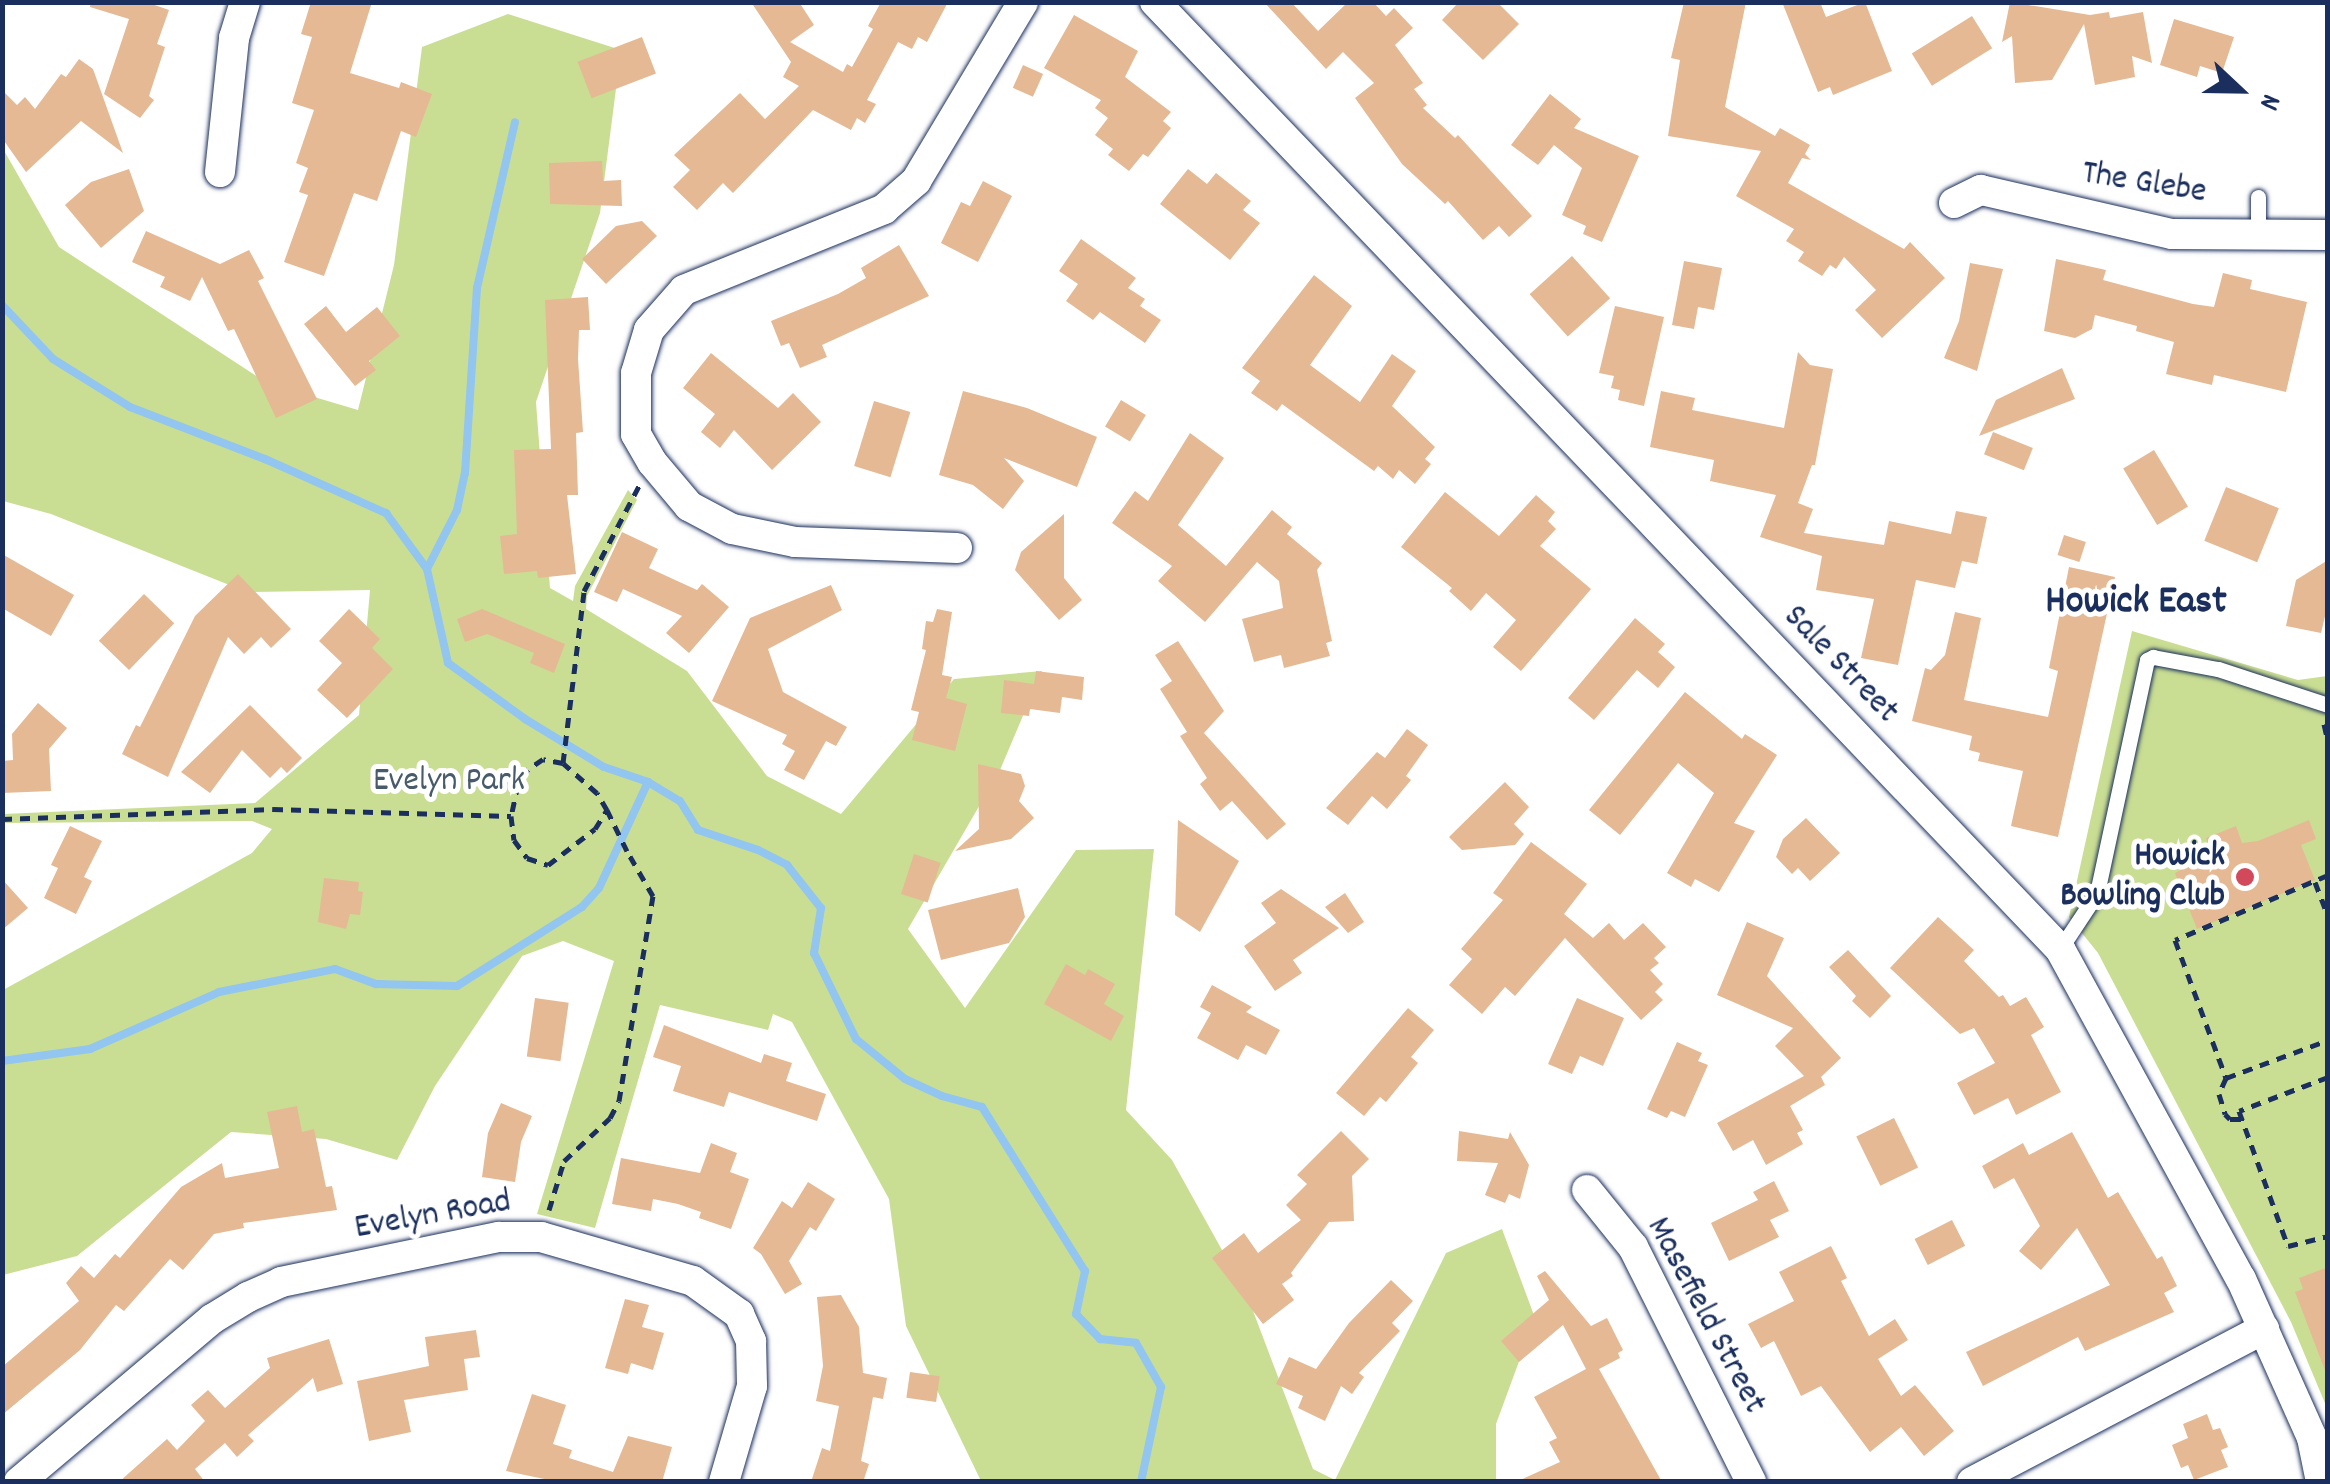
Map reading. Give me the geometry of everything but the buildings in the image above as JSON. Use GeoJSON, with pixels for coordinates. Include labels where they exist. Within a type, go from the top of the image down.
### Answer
{"type":"FeatureCollection","features":[{"type":"Feature","properties":{"kind":"street"},"geometry":{"type":"LineString","coordinates":[[220,172],[234,38],[245,2]]}},
{"type":"Feature","properties":{"kind":"street"},"geometry":{"type":"LineString","coordinates":[[957,548],[795,542],[732,528],[689,506],[652,462],[636,434],[636,373],[649,330],[684,290],[884,209],[916,182],[1023,2]]}},
{"type":"Feature","properties":{"kind":"street","name":"Sale Street"},"geometry":{"type":"LineString","coordinates":[[1155,2],[2060,949],[2264,1329],[2312,1438],[2320,1482]]}},
{"type":"Feature","properties":{"kind":"street","name":"The Glebe"},"geometry":{"type":"LineString","coordinates":[[1954,203],[1980,190],[2172,234],[2328,234]]}},
{"type":"Feature","properties":{"kind":"street","name":"Masefield Street"},"geometry":{"type":"LineString","coordinates":[[1587,1190],[1633,1247],[1751,1482]]}},
{"type":"Feature","properties":{"kind":"street","name":"Evelyn Road"},"geometry":{"type":"LineString","coordinates":[[18,1482],[212,1319],[248,1297],[281,1282],[481,1241],[541,1236],[693,1281],[739,1314],[751,1341],[752,1386],[724,1482]]}},
{"type":"Feature","properties":{"kind":"street"},"geometry":{"type":"LineString","coordinates":[[1972,1482],[2264,1329]]}},
{"type":"Feature","properties":{"kind":"lane"},"geometry":{"type":"LineString","coordinates":[[2258,198],[2258,234]]}},
{"type":"Feature","properties":{"kind":"lane"},"geometry":{"type":"LineString","coordinates":[[2060,949],[2097,893],[2147,660],[2153,657],[2218,669],[2326,713]]}},
{"type":"Feature","properties":{"kind":"path"},"geometry":{"type":"LineString","coordinates":[[563,763],[584,590],[652,462]]}},
{"type":"Feature","properties":{"kind":"path"},"geometry":{"type":"LineString","coordinates":[[2326,713],[2328,742]]}},
{"type":"Feature","properties":{"kind":"path"},"geometry":{"type":"LineString","coordinates":[[541,1236],[564,1161],[610,1118],[626,1077],[653,896],[627,851],[607,810],[597,792],[563,763],[544,759],[528,769],[518,784],[511,816],[514,840],[527,858],[548,865],[595,829],[607,810]]}},
{"type":"Feature","properties":{"kind":"path"},"geometry":{"type":"LineString","coordinates":[[2,819],[273,809],[511,816]]}},
{"type":"Feature","properties":{"kind":"path"},"geometry":{"type":"LineString","coordinates":[[2242,1119],[2230,1120],[2226,1114],[2219,1094],[2226,1078],[2174,940],[2328,874]]}},
{"type":"Feature","properties":{"kind":"path"},"geometry":{"type":"LineString","coordinates":[[2316,882],[2328,916]]}},
{"type":"Feature","properties":{"kind":"path"},"geometry":{"type":"LineString","coordinates":[[2226,1078],[2328,1040]]}},
{"type":"Feature","properties":{"kind":"path"},"geometry":{"type":"LineString","coordinates":[[2328,1077],[2239,1111],[2288,1246],[2292,1249],[2328,1236]]}},
{"type":"Feature","properties":{"kind":"green space","name":"Evelyn Park"},"geometry":{"type":"Polygon","coordinates":[[[508,14],[621,50],[600,213],[536,402],[550,588],[573,601],[575,586],[628,490],[637,500],[587,596],[586,609],[687,671],[767,776],[841,814],[954,679],[1042,671],[1000,770],[908,929],[965,1008],[1076,850],[1154,849],[1126,1110],[1172,1160],[1247,1295],[1313,1469],[1335,1480],[1446,1253],[1502,1229],[1535,1318],[1496,1424],[1496,1481],[981,1481],[906,1326],[889,1199],[792,1022],[773,1014],[768,1030],[660,1005],[595,1228],[537,1214],[614,961],[563,941],[522,956],[435,1086],[397,1160],[326,1139],[231,1132],[77,1256],[3,1275],[3,990],[252,853],[272,829],[252,821],[3,823],[3,814],[255,803],[359,715],[370,590],[247,592],[51,514],[3,501],[2,147],[59,247],[267,383],[358,410],[394,265],[422,47],[508,14]]]}},
{"type":"Feature","properties":{"kind":"green space"},"geometry":{"type":"Polygon","coordinates":[[[2132,631],[2298,680],[2327,676],[2327,1408],[2291,1322],[2098,953],[2069,917],[2132,631]]]}},
{"type":"Feature","properties":{"kind":"waterway"},"geometry":{"type":"LineString","coordinates":[[427,569],[457,510],[465,473],[477,288],[515,122]]}},
{"type":"Feature","properties":{"kind":"waterway"},"geometry":{"type":"LineString","coordinates":[[2,305],[53,359],[130,407],[265,459],[386,513],[427,569],[448,663],[525,719],[604,767],[648,782],[680,801],[698,830],[758,850],[787,865],[821,908],[814,953],[856,1039],[905,1079],[942,1096],[982,1107],[1085,1271],[1076,1314],[1100,1339],[1136,1343],[1161,1387],[1141,1482]]}},
{"type":"Feature","properties":{"kind":"waterway"},"geometry":{"type":"LineString","coordinates":[[2,1061],[90,1049],[219,992],[335,969],[376,984],[457,986],[582,907],[599,888],[648,782]]}},
{"type":"Feature","properties":{"kind":"place","name":"Howick Bowling Club"},"geometry":{"type":"Point","coordinates":[2245,877]}},
{"type":"Feature","properties":{"kind":"district","name":"Howick East"},"geometry":{"type":"Point","coordinates":[2136,604]}}]}
